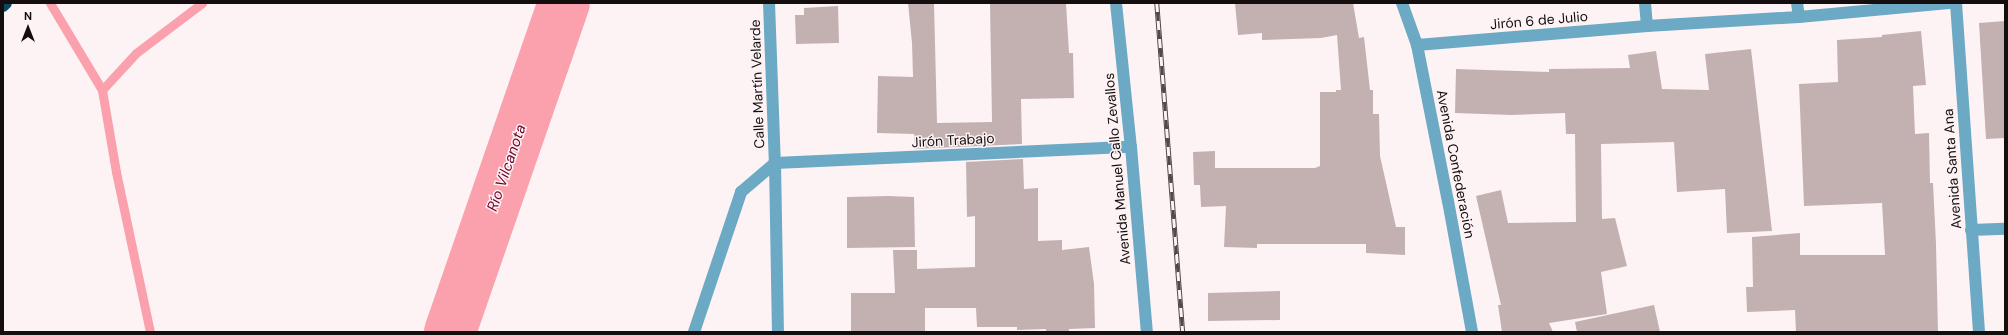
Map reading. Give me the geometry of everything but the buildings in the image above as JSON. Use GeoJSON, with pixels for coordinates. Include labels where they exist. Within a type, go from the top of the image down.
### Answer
{"type":"FeatureCollection","features":[{"type":"Feature","properties":{"kind":"highway"},"geometry":{"type":"LineString","coordinates":[[3,6],[6,3]]}},
{"type":"Feature","properties":{"kind":"street","name":"Calle Martín Velarde"},"geometry":{"type":"LineString","coordinates":[[694,332],[741,192],[775,163],[769,3]]}},
{"type":"Feature","properties":{"kind":"street","name":"Avenida Manuel Callo Zevallos"},"geometry":{"type":"LineString","coordinates":[[1116,3],[1131,147],[1147,332]]}},
{"type":"Feature","properties":{"kind":"street","name":"Avenida Confederación"},"geometry":{"type":"LineString","coordinates":[[1402,3],[1417,45],[1472,332]]}},
{"type":"Feature","properties":{"kind":"street"},"geometry":{"type":"LineString","coordinates":[[1645,3],[1647,26]]}},
{"type":"Feature","properties":{"kind":"street"},"geometry":{"type":"LineString","coordinates":[[1797,3],[1799,17]]}},
{"type":"Feature","properties":{"kind":"street","name":"Jirón 6 de Julio"},"geometry":{"type":"LineString","coordinates":[[1417,45],[1647,26],[1799,17],[1951,3]]}},
{"type":"Feature","properties":{"kind":"street","name":"Avenida Santa Ana"},"geometry":{"type":"LineString","coordinates":[[1956,3],[1979,332]]}},
{"type":"Feature","properties":{"kind":"street","name":"Jirón Trabajo"},"geometry":{"type":"LineString","coordinates":[[775,163],[1131,147]]}},
{"type":"Feature","properties":{"kind":"street"},"geometry":{"type":"LineString","coordinates":[[775,163],[778,332]]}},
{"type":"Feature","properties":{"kind":"street"},"geometry":{"type":"LineString","coordinates":[[1971,230],[2005,229]]}},
{"type":"Feature","properties":{"kind":"waterway"},"geometry":{"type":"LineString","coordinates":[[50,3],[102,90],[116,172],[150,332]]}},
{"type":"Feature","properties":{"kind":"waterway"},"geometry":{"type":"LineString","coordinates":[[102,90],[136,53],[202,3]]}},
{"type":"Feature","properties":{"kind":"waterway","name":"Río Vilcanota"},"geometry":{"type":"LineString","coordinates":[[450,332],[564,3]]}},
{"type":"Feature","properties":{"kind":"railway"},"geometry":{"type":"LineString","coordinates":[[1157,3],[1183,332]]}}]}
